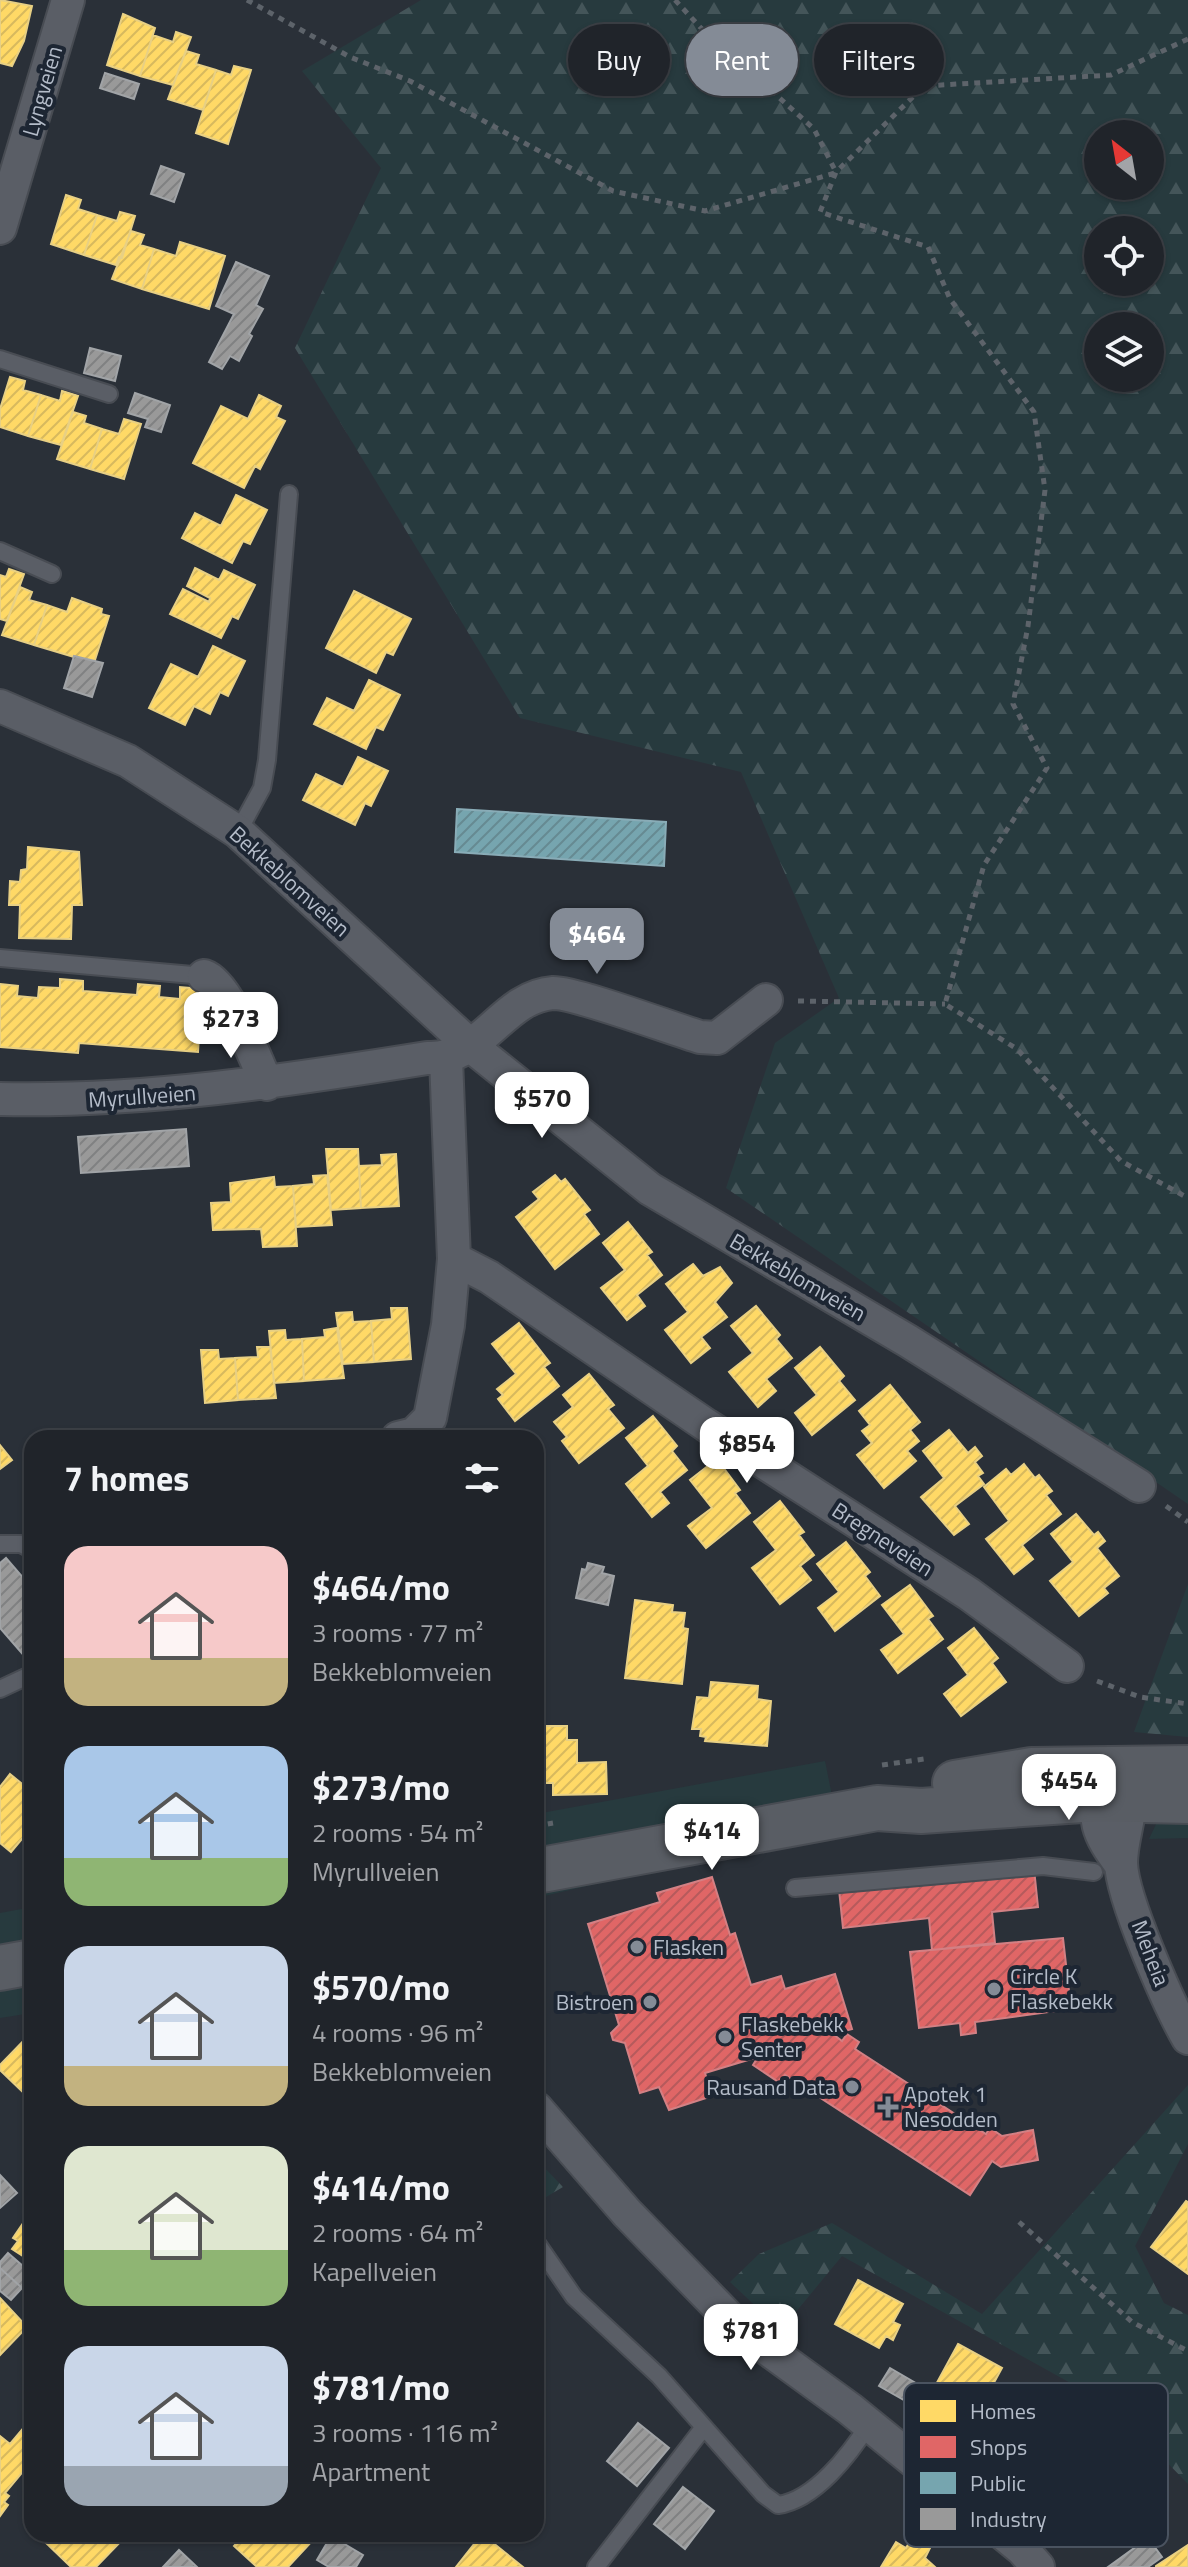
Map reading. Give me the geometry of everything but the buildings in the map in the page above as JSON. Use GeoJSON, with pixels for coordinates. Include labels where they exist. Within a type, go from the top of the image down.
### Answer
{"type":"FeatureCollection","features":[{"type":"Feature","properties":{"kind":"main road"},"geometry":{"type":"LineString","coordinates":[[544,1870],[877,1808],[921,1811],[1112,1789],[1188,1768]]}},
{"type":"Feature","properties":{"kind":"main road"},"geometry":{"type":"LineString","coordinates":[[1112,1789],[1188,1801]]}},
{"type":"Feature","properties":{"kind":"main road"},"geometry":{"type":"LineString","coordinates":[[0,1968],[24,1964]]}},
{"type":"Feature","properties":{"kind":"street","name":"Lyngveien"},"geometry":{"type":"LineString","coordinates":[[3,207],[68,0]]}},
{"type":"Feature","properties":{"kind":"street","name":"Bekkeblomveien"},"geometry":{"type":"LineString","coordinates":[[0,706],[128,761],[238,832],[458,1053],[650,1189],[908,1341],[1139,1486]]}},
{"type":"Feature","properties":{"kind":"street"},"geometry":{"type":"LineString","coordinates":[[204,976],[216,983],[229,1004],[267,1084]]}},
{"type":"Feature","properties":{"kind":"street"},"geometry":{"type":"LineString","coordinates":[[418,1430],[430,1418],[448,1325],[454,1259],[458,1053],[523,1002],[557,992],[700,1037],[717,1038],[766,1000]]}},
{"type":"Feature","properties":{"kind":"street","name":"Myrullveien"},"geometry":{"type":"LineString","coordinates":[[0,1099],[134,1097],[267,1084],[458,1053]]}},
{"type":"Feature","properties":{"kind":"street","name":"Bregneveien"},"geometry":{"type":"LineString","coordinates":[[454,1259],[489,1277],[706,1425],[969,1594],[1067,1666]]}},
{"type":"Feature","properties":{"kind":"street","name":"Meheia"},"geometry":{"type":"LineString","coordinates":[[1112,1789],[1101,1838],[1107,1868],[1134,1911],[1174,2014],[1188,2038]]}},
{"type":"Feature","properties":{"kind":"street"},"geometry":{"type":"LineString","coordinates":[[544,2117],[627,2213],[740,2329],[904,2453]]}},
{"type":"Feature","properties":{"kind":"street"},"geometry":{"type":"LineString","coordinates":[[1020,2547],[1038,2567]]}},
{"type":"Feature","properties":{"kind":"lane"},"geometry":{"type":"LineString","coordinates":[[0,359],[109,394]]}},
{"type":"Feature","properties":{"kind":"lane"},"geometry":{"type":"LineString","coordinates":[[238,832],[262,788],[267,760],[289,494]]}},
{"type":"Feature","properties":{"kind":"lane"},"geometry":{"type":"LineString","coordinates":[[0,551],[52,574]]}},
{"type":"Feature","properties":{"kind":"lane"},"geometry":{"type":"LineString","coordinates":[[0,958],[204,976]]}},
{"type":"Feature","properties":{"kind":"lane"},"geometry":{"type":"LineString","coordinates":[[0,1544],[24,1546]]}},
{"type":"Feature","properties":{"kind":"lane"},"geometry":{"type":"LineString","coordinates":[[0,1689],[24,1678]]}},
{"type":"Feature","properties":{"kind":"lane"},"geometry":{"type":"LineString","coordinates":[[795,1888],[1043,1866],[1107,1868]]}},
{"type":"Feature","properties":{"kind":"lane"},"geometry":{"type":"LineString","coordinates":[[544,2254],[574,2297],[659,2376],[763,2494],[778,2505],[795,2503],[819,2483],[858,2441],[869,2424]]}},
{"type":"Feature","properties":{"kind":"lane"},"geometry":{"type":"LineString","coordinates":[[596,2567],[704,2427]]}},
{"type":"Feature","properties":{"kind":"path"},"geometry":{"type":"LineString","coordinates":[[247,0],[350,57],[410,81],[613,191],[705,211],[836,172]]}},
{"type":"Feature","properties":{"kind":"path"},"geometry":{"type":"LineString","coordinates":[[675,0],[700,27],[814,129],[836,172]]}},
{"type":"Feature","properties":{"kind":"path"},"geometry":{"type":"LineString","coordinates":[[945,1004],[984,865],[1047,768],[1013,704],[1028,626],[1045,490],[1034,412],[950,299],[928,247],[820,212],[836,172],[924,86],[1111,75],[1188,39]]}},
{"type":"Feature","properties":{"kind":"path"},"geometry":{"type":"LineString","coordinates":[[766,1000],[945,1004],[1017,1049],[1121,1161],[1188,1198]]}},
{"type":"Feature","properties":{"kind":"path"},"geometry":{"type":"LineString","coordinates":[[1067,1666],[1110,1688],[1140,1697],[1188,1704]]}},
{"type":"Feature","properties":{"kind":"path"},"geometry":{"type":"LineString","coordinates":[[1019,2222],[1132,2322],[1188,2351]]}},
{"type":"Feature","properties":{"kind":"green space"},"geometry":{"type":"Polygon","coordinates":[[[421,0],[1188,0],[1188,1504],[726,1188],[775,1043],[839,998],[741,772],[520,718],[295,348],[381,168],[302,71],[421,0]]]}},
{"type":"Feature","properties":{"kind":"green space"},"geometry":{"type":"Polygon","coordinates":[[[1188,1584],[1188,1737],[1134,1732],[1188,1584]]]}},
{"type":"Feature","properties":{"kind":"green space"},"geometry":{"type":"Polygon","coordinates":[[[1188,1756],[1188,1838],[1149,1839],[1188,1756]]]}},
{"type":"Feature","properties":{"kind":"green space"},"geometry":{"type":"Polygon","coordinates":[[[825,1761],[840,1835],[714,1856],[544,1896],[544,1813],[825,1761]]]}},
{"type":"Feature","properties":{"kind":"green space"},"geometry":{"type":"Polygon","coordinates":[[[24,1908],[24,2014],[0,2018],[0,1913],[24,1908]]]}},
{"type":"Feature","properties":{"kind":"green space"},"geometry":{"type":"Polygon","coordinates":[[[1188,2085],[1188,2144],[1135,2246],[1164,2303],[1188,2315],[1188,2484],[1168,2463],[1168,2383],[1071,2383],[842,2256],[781,2330],[730,2282],[759,2254],[832,2223],[982,2314],[1188,2085]]]}},
{"type":"Feature","properties":{"kind":"green space"},"geometry":{"type":"Polygon","coordinates":[[[544,2167],[563,2187],[544,2198],[544,2167]]]}},
{"type":"Feature","properties":{"kind":"place","name":"Flasken"},"geometry":{"type":"Point","coordinates":[637,1947]}},
{"type":"Feature","properties":{"kind":"place","name":"Circle K Flaskebekk"},"geometry":{"type":"Point","coordinates":[994,1989]}},
{"type":"Feature","properties":{"kind":"place","name":"Bistroen"},"geometry":{"type":"Point","coordinates":[650,2002]}},
{"type":"Feature","properties":{"kind":"place","name":"Flaskebekk Senter"},"geometry":{"type":"Point","coordinates":[725,2037]}},
{"type":"Feature","properties":{"kind":"place","name":"Rausand Data"},"geometry":{"type":"Point","coordinates":[852,2087]}},
{"type":"Feature","properties":{"kind":"place","name":"Apotek 1 Nesodden"},"geometry":{"type":"Point","coordinates":[888,2107]}}]}
